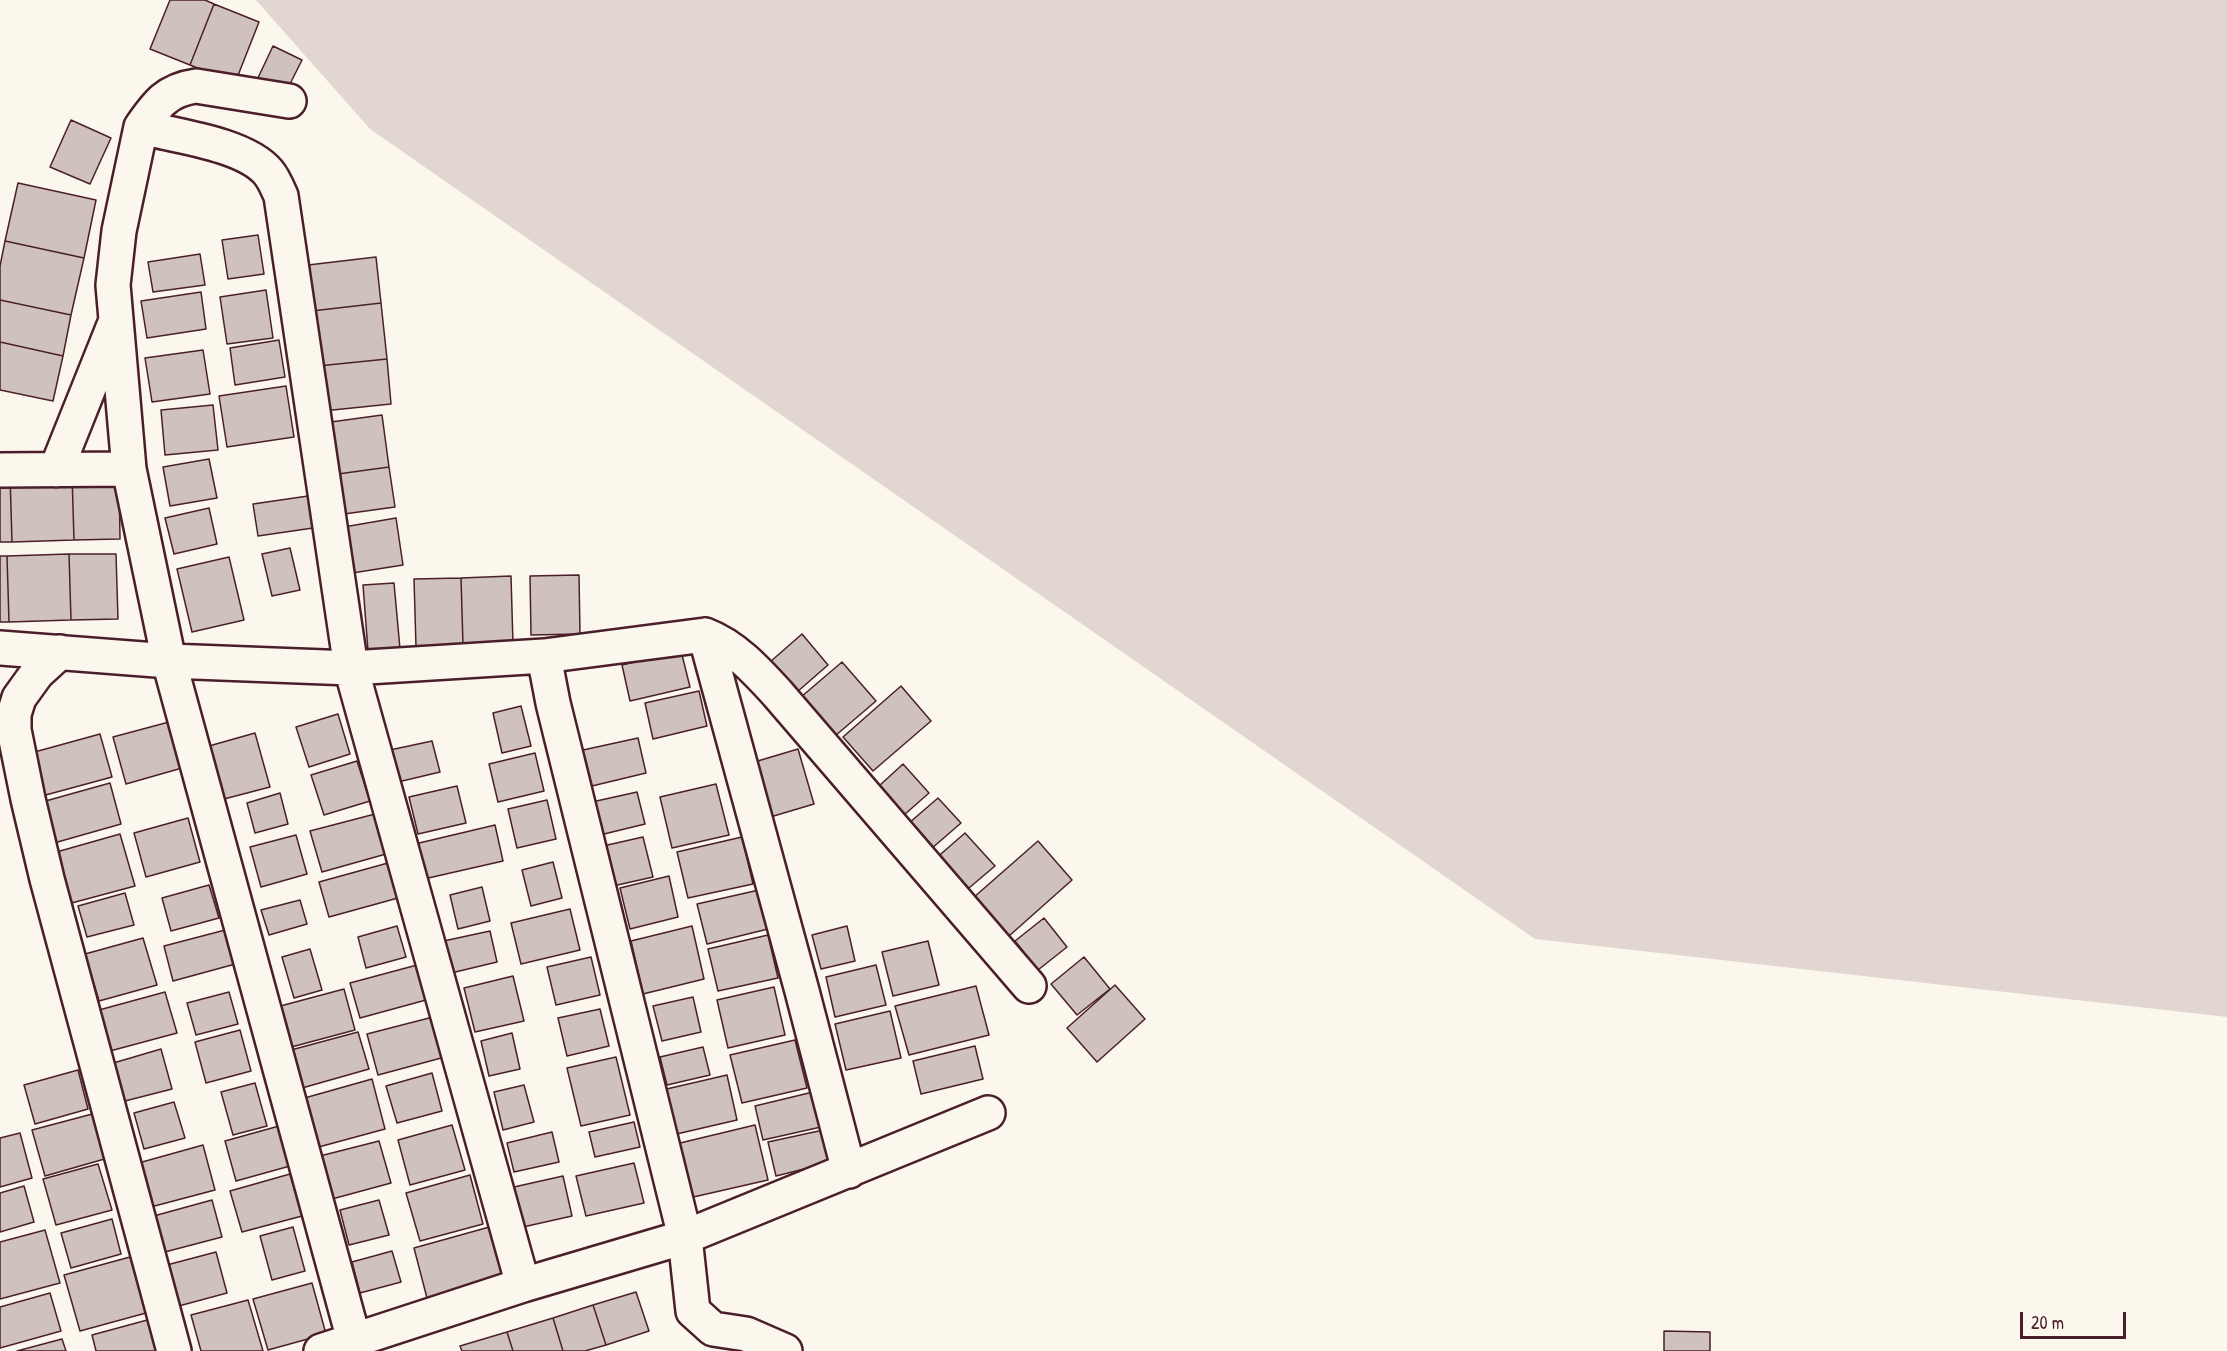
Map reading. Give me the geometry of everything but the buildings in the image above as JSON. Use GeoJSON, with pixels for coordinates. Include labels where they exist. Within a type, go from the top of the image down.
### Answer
{"type":"FeatureCollection","features":[{"type":"Feature","properties":{"kind":"street"},"geometry":{"type":"LineString","coordinates":[[289,101],[196,86],[173,92],[162,100],[141,127],[119,231],[113,285],[129,469],[169,662],[355,1345]]}},
{"type":"Feature","properties":{"kind":"street"},"geometry":{"type":"LineString","coordinates":[[141,127],[235,150],[266,170],[281,196],[351,668],[523,1285]]}},
{"type":"Feature","properties":{"kind":"street"},"geometry":{"type":"LineString","coordinates":[[56,470],[117,319]]}},
{"type":"Feature","properties":{"kind":"street"},"geometry":{"type":"LineString","coordinates":[[0,470],[129,469]]}},
{"type":"Feature","properties":{"kind":"street"},"geometry":{"type":"LineString","coordinates":[[705,635],[849,1172]]}},
{"type":"Feature","properties":{"kind":"street"},"geometry":{"type":"LineString","coordinates":[[0,648],[169,662],[351,668],[544,656],[705,635],[736,653],[753,667],[777,693],[1029,986]]}},
{"type":"Feature","properties":{"kind":"street"},"geometry":{"type":"LineString","coordinates":[[60,652],[37,673],[19,698],[14,714],[14,730],[47,879],[174,1351]]}},
{"type":"Feature","properties":{"kind":"street"},"geometry":{"type":"LineString","coordinates":[[544,656],[556,715],[685,1237],[693,1311],[713,1329],[746,1334],[785,1351]]}},
{"type":"Feature","properties":{"kind":"street"},"geometry":{"type":"LineString","coordinates":[[321,1351],[355,1345],[523,1285],[685,1237],[849,1172],[988,1113]]}},
{"type":"Feature","properties":{"kind":"shaded area"},"geometry":{"type":"Polygon","coordinates":[[[256,0],[2227,0],[2227,1017],[1535,939],[370,129],[256,0]]]}}]}
